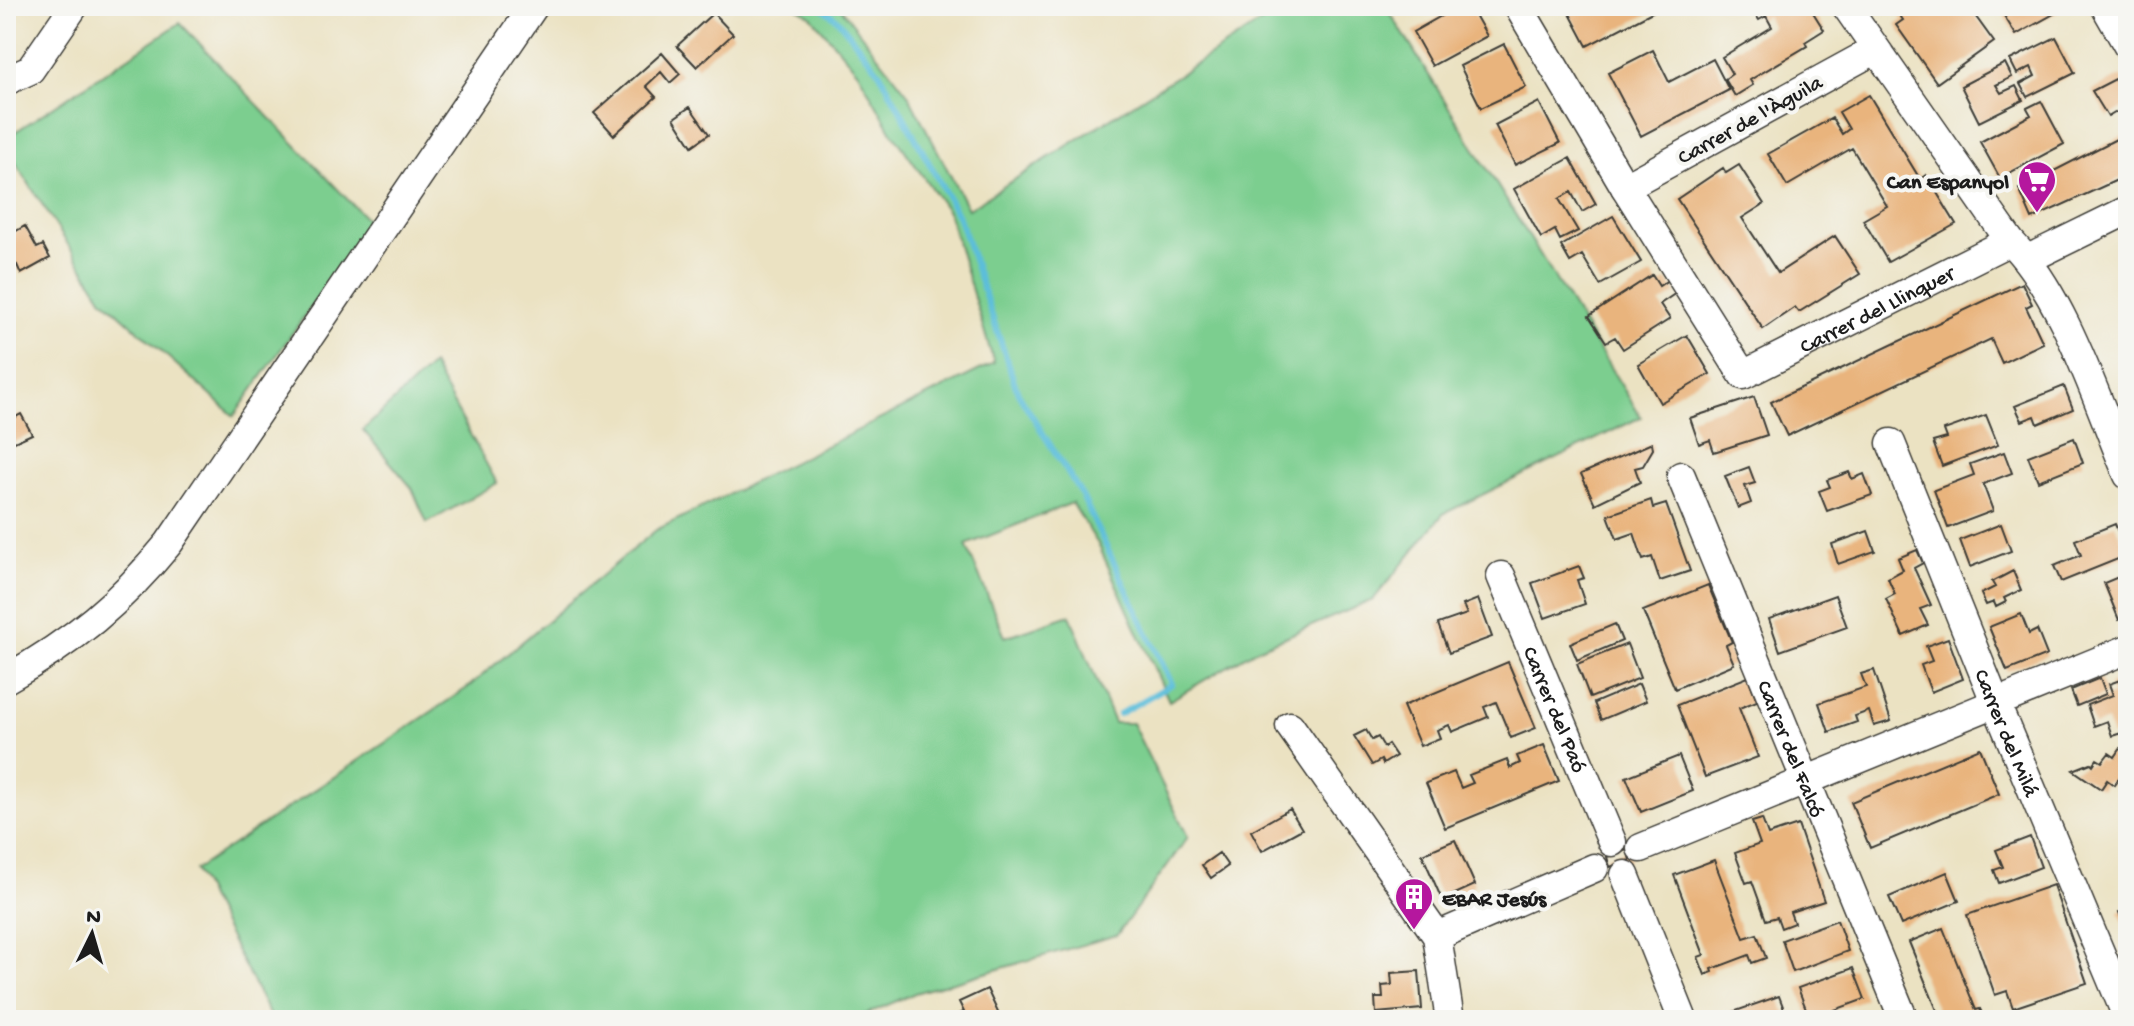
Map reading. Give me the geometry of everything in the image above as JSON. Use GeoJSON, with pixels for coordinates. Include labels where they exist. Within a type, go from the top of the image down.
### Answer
{"type":"FeatureCollection","features":[{"type":"Feature","properties":{"kind":"street"},"geometry":{"type":"LineString","coordinates":[[6,81],[30,70],[74,6]]}},
{"type":"Feature","properties":{"kind":"street"},"geometry":{"type":"LineString","coordinates":[[6,679],[67,643],[105,612],[142,576],[169,543],[534,6]]}},
{"type":"Feature","properties":{"kind":"street"},"geometry":{"type":"LineString","coordinates":[[1518,6],[1625,187]]}},
{"type":"Feature","properties":{"kind":"street"},"geometry":{"type":"LineString","coordinates":[[1846,6],[2019,250],[2065,324],[2128,475]]}},
{"type":"Feature","properties":{"kind":"street"},"geometry":{"type":"LineString","coordinates":[[2105,6],[2128,46]]}},
{"type":"Feature","properties":{"kind":"street","name":"Carrer de l'Àguila"},"geometry":{"type":"LineString","coordinates":[[1625,187],[1875,50]]}},
{"type":"Feature","properties":{"kind":"street","name":"Carrer del Llinquer"},"geometry":{"type":"LineString","coordinates":[[1625,187],[1743,375],[2019,250],[2128,210]]}},
{"type":"Feature","properties":{"kind":"street","name":"Carrer del Milá"},"geometry":{"type":"LineString","coordinates":[[1891,443],[2128,1019]]}},
{"type":"Feature","properties":{"kind":"street","name":"Carrer del Falcó"},"geometry":{"type":"LineString","coordinates":[[1681,476],[1904,1020]]}},
{"type":"Feature","properties":{"kind":"street","name":"Carrer del Paó"},"geometry":{"type":"LineString","coordinates":[[1501,576],[1612,842]]}},
{"type":"Feature","properties":{"kind":"street"},"geometry":{"type":"LineString","coordinates":[[1594,868],[1595,858],[1602,848],[1612,842],[1625,840],[1641,848],[2128,649]]}},
{"type":"Feature","properties":{"kind":"street"},"geometry":{"type":"LineString","coordinates":[[1290,726],[1437,936],[1450,1020]]}},
{"type":"Feature","properties":{"kind":"street"},"geometry":{"type":"LineString","coordinates":[[1594,868],[1602,876],[1625,875],[1636,868],[1641,858],[1641,848]]}},
{"type":"Feature","properties":{"kind":"street"},"geometry":{"type":"LineString","coordinates":[[1437,936],[1594,868]]}},
{"type":"Feature","properties":{"kind":"street"},"geometry":{"type":"LineString","coordinates":[[1625,875],[1660,978],[1683,1020]]}},
{"type":"Feature","properties":{"kind":"green space"},"geometry":{"type":"Polygon","coordinates":[[[795,6],[839,6],[908,94],[968,209],[1287,6],[1386,6],[1641,417],[1443,514],[1373,600],[1259,648],[1169,701],[1098,544],[1072,503],[966,545],[1005,637],[1070,615],[1114,723],[1132,723],[1188,837],[1117,935],[915,993],[853,1020],[534,1020],[526,1016],[514,1020],[272,1020],[195,870],[467,688],[656,530],[994,363],[948,212],[892,132],[858,72],[811,16],[795,6]]]}},
{"type":"Feature","properties":{"kind":"green space"},"geometry":{"type":"Polygon","coordinates":[[[180,23],[370,223],[234,416],[103,299],[6,148],[6,138],[180,23]]]}},
{"type":"Feature","properties":{"kind":"green space"},"geometry":{"type":"Polygon","coordinates":[[[432,365],[497,483],[427,523],[412,488],[363,430],[432,365]]]}},
{"type":"Feature","properties":{"kind":"building"},"geometry":{"type":"Polygon","coordinates":[[[1459,6],[1470,6],[1487,36],[1432,66],[1413,32],[1459,6]]]}},
{"type":"Feature","properties":{"kind":"building"},"geometry":{"type":"Polygon","coordinates":[[[1574,6],[1651,6],[1654,11],[1587,46],[1569,12],[1576,8],[1574,6]]]}},
{"type":"Feature","properties":{"kind":"building"},"geometry":{"type":"Polygon","coordinates":[[[1750,6],[1809,6],[1824,30],[1805,42],[1807,46],[1750,80],[1753,85],[1735,96],[1725,79],[1732,74],[1722,57],[1772,27],[1766,16],[1759,20],[1750,6]]]}},
{"type":"Feature","properties":{"kind":"building"},"geometry":{"type":"Polygon","coordinates":[[[1908,6],[1968,6],[1994,42],[1937,83],[1896,25],[1903,20],[1898,13],[1908,6]]]}},
{"type":"Feature","properties":{"kind":"building"},"geometry":{"type":"Polygon","coordinates":[[[1998,6],[2068,6],[2016,35],[1998,6]]]}},
{"type":"Feature","properties":{"kind":"building"},"geometry":{"type":"Polygon","coordinates":[[[713,13],[733,34],[697,67],[677,46],[713,13]]]}},
{"type":"Feature","properties":{"kind":"building"},"geometry":{"type":"Polygon","coordinates":[[[2056,37],[2075,73],[2027,97],[2020,84],[2035,76],[2031,67],[2017,74],[2010,60],[2056,37]]]}},
{"type":"Feature","properties":{"kind":"building"},"geometry":{"type":"Polygon","coordinates":[[[1504,44],[1526,87],[1481,108],[1460,66],[1504,44]]]}},
{"type":"Feature","properties":{"kind":"building"},"geometry":{"type":"Polygon","coordinates":[[[1653,50],[1669,82],[1713,59],[1729,90],[1641,136],[1608,73],[1653,50]]]}},
{"type":"Feature","properties":{"kind":"building"},"geometry":{"type":"Polygon","coordinates":[[[662,53],[680,74],[670,83],[661,72],[646,86],[656,97],[614,135],[594,113],[662,53]]]}},
{"type":"Feature","properties":{"kind":"building"},"geometry":{"type":"Polygon","coordinates":[[[2005,63],[2012,77],[1996,85],[2001,93],[2016,86],[2023,100],[1979,122],[1961,86],[2005,63]]]}},
{"type":"Feature","properties":{"kind":"building"},"geometry":{"type":"Polygon","coordinates":[[[2121,76],[2128,86],[2128,105],[2108,117],[2092,91],[2121,76]]]}},
{"type":"Feature","properties":{"kind":"building"},"geometry":{"type":"Polygon","coordinates":[[[1869,95],[1920,179],[1926,175],[1956,224],[1888,262],[1863,220],[1887,206],[1852,148],[1787,186],[1768,154],[1832,118],[1842,134],[1849,129],[1839,112],[1869,95]]]}},
{"type":"Feature","properties":{"kind":"building"},"geometry":{"type":"Polygon","coordinates":[[[2041,101],[2064,144],[2000,178],[1980,142],[2031,115],[2027,108],[2041,101]]]}},
{"type":"Feature","properties":{"kind":"building"},"geometry":{"type":"Polygon","coordinates":[[[1539,102],[1560,143],[1515,165],[1495,125],[1539,102]]]}},
{"type":"Feature","properties":{"kind":"building"},"geometry":{"type":"Polygon","coordinates":[[[690,107],[709,134],[692,146],[674,118],[690,107]]]}},
{"type":"Feature","properties":{"kind":"building"},"geometry":{"type":"Polygon","coordinates":[[[2128,133],[2128,175],[2032,219],[2019,189],[2128,133]]]}},
{"type":"Feature","properties":{"kind":"building"},"geometry":{"type":"Polygon","coordinates":[[[1570,158],[1596,204],[1582,212],[1571,192],[1559,199],[1578,231],[1560,240],[1555,230],[1541,238],[1514,189],[1570,158]]]}},
{"type":"Feature","properties":{"kind":"building"},"geometry":{"type":"Polygon","coordinates":[[[1739,165],[1764,204],[1742,218],[1778,273],[1835,236],[1860,274],[1799,312],[1795,307],[1763,329],[1677,199],[1723,168],[1726,173],[1739,165]]]}},
{"type":"Feature","properties":{"kind":"building"},"geometry":{"type":"Polygon","coordinates":[[[1613,216],[1641,262],[1600,285],[1582,255],[1570,262],[1561,246],[1613,216]]]}},
{"type":"Feature","properties":{"kind":"building"},"geometry":{"type":"Polygon","coordinates":[[[25,226],[37,248],[43,245],[50,258],[21,274],[17,265],[6,271],[6,237],[25,226]]]}},
{"type":"Feature","properties":{"kind":"building"},"geometry":{"type":"Polygon","coordinates":[[[1652,275],[1659,286],[1668,280],[1676,293],[1660,304],[1670,319],[1623,349],[1615,337],[1606,342],[1589,316],[1652,275]]]}},
{"type":"Feature","properties":{"kind":"building"},"geometry":{"type":"Polygon","coordinates":[[[2022,283],[2032,304],[2026,307],[2043,343],[2002,363],[1991,339],[1787,436],[1771,402],[2022,283]]]}},
{"type":"Feature","properties":{"kind":"building"},"geometry":{"type":"Polygon","coordinates":[[[1687,335],[1710,374],[1660,403],[1638,364],[1687,335]]]}},
{"type":"Feature","properties":{"kind":"building"},"geometry":{"type":"Polygon","coordinates":[[[2064,386],[2073,409],[2038,424],[2035,416],[2022,421],[2015,406],[2064,386]]]}},
{"type":"Feature","properties":{"kind":"building"},"geometry":{"type":"Polygon","coordinates":[[[1754,397],[1767,435],[1714,452],[1710,440],[1699,444],[1690,418],[1754,397]]]}},
{"type":"Feature","properties":{"kind":"building"},"geometry":{"type":"Polygon","coordinates":[[[21,414],[32,434],[10,444],[6,437],[6,422],[21,414]]]}},
{"type":"Feature","properties":{"kind":"building"},"geometry":{"type":"Polygon","coordinates":[[[1986,415],[1998,445],[1942,466],[1933,442],[1947,438],[1944,430],[1986,415]]]}},
{"type":"Feature","properties":{"kind":"building"},"geometry":{"type":"Polygon","coordinates":[[[2074,438],[2083,463],[2038,481],[2028,456],[2074,438]]]}},
{"type":"Feature","properties":{"kind":"building"},"geometry":{"type":"Polygon","coordinates":[[[1652,443],[1653,449],[1643,466],[1635,468],[1640,482],[1595,504],[1581,474],[1652,443]]]}},
{"type":"Feature","properties":{"kind":"building"},"geometry":{"type":"Polygon","coordinates":[[[2004,452],[2012,473],[1983,484],[1993,511],[1948,528],[1934,490],[1974,475],[1970,464],[2004,452]]]}},
{"type":"Feature","properties":{"kind":"building"},"geometry":{"type":"Polygon","coordinates":[[[1749,467],[1755,483],[1745,486],[1751,503],[1738,508],[1725,476],[1749,467]]]}},
{"type":"Feature","properties":{"kind":"building"},"geometry":{"type":"Polygon","coordinates":[[[1849,472],[1852,479],[1864,474],[1872,495],[1827,511],[1819,491],[1830,487],[1827,480],[1849,472]]]}},
{"type":"Feature","properties":{"kind":"building"},"geometry":{"type":"Polygon","coordinates":[[[1651,500],[1653,508],[1666,504],[1690,571],[1660,581],[1652,557],[1643,560],[1634,533],[1617,539],[1608,515],[1651,500]]]}},
{"type":"Feature","properties":{"kind":"building"},"geometry":{"type":"Polygon","coordinates":[[[2001,524],[2011,551],[1970,567],[1960,540],[2001,524]]]}},
{"type":"Feature","properties":{"kind":"building"},"geometry":{"type":"Polygon","coordinates":[[[2115,524],[2128,555],[2061,582],[2054,566],[2081,555],[2075,540],[2115,524]]]}},
{"type":"Feature","properties":{"kind":"building"},"geometry":{"type":"Polygon","coordinates":[[[1868,531],[1875,551],[1838,564],[1832,544],[1868,531]]]}},
{"type":"Feature","properties":{"kind":"building"},"geometry":{"type":"Polygon","coordinates":[[[1917,550],[1923,563],[1914,568],[1931,605],[1920,609],[1928,625],[1903,636],[1886,599],[1895,594],[1888,578],[1903,570],[1898,558],[1917,550]]]}},
{"type":"Feature","properties":{"kind":"building"},"geometry":{"type":"Polygon","coordinates":[[[1579,566],[1584,578],[1577,580],[1585,604],[1545,618],[1532,583],[1579,566]]]}},
{"type":"Feature","properties":{"kind":"building"},"geometry":{"type":"Polygon","coordinates":[[[2013,571],[2021,590],[2004,598],[2006,602],[1996,607],[1994,602],[1986,605],[1981,594],[1995,587],[1992,582],[2013,571]]]}},
{"type":"Feature","properties":{"kind":"building"},"geometry":{"type":"Polygon","coordinates":[[[2128,573],[2128,617],[2119,620],[2104,583],[2128,573]]]}},
{"type":"Feature","properties":{"kind":"building"},"geometry":{"type":"Polygon","coordinates":[[[1708,585],[1732,642],[1726,645],[1734,664],[1675,689],[1643,611],[1708,585]]]}},
{"type":"Feature","properties":{"kind":"building"},"geometry":{"type":"Polygon","coordinates":[[[1835,595],[1847,627],[1780,651],[1769,619],[1835,595]]]}},
{"type":"Feature","properties":{"kind":"building"},"geometry":{"type":"Polygon","coordinates":[[[1478,599],[1492,637],[1449,653],[1438,624],[1467,614],[1463,605],[1478,599]]]}},
{"type":"Feature","properties":{"kind":"building"},"geometry":{"type":"Polygon","coordinates":[[[2021,614],[2029,634],[2037,630],[2047,655],[2007,671],[1989,627],[2021,614]]]}},
{"type":"Feature","properties":{"kind":"building"},"geometry":{"type":"Polygon","coordinates":[[[1615,624],[1622,641],[1577,660],[1570,643],[1615,624]]]}},
{"type":"Feature","properties":{"kind":"building"},"geometry":{"type":"Polygon","coordinates":[[[1948,638],[1963,679],[1931,692],[1921,665],[1932,661],[1926,646],[1948,638]]]}},
{"type":"Feature","properties":{"kind":"building"},"geometry":{"type":"Polygon","coordinates":[[[1627,644],[1640,678],[1590,698],[1577,664],[1627,644]]]}},
{"type":"Feature","properties":{"kind":"building"},"geometry":{"type":"Polygon","coordinates":[[[1508,662],[1536,728],[1511,738],[1496,702],[1484,707],[1488,717],[1452,732],[1449,725],[1437,730],[1440,738],[1420,746],[1403,706],[1508,662]]]}},
{"type":"Feature","properties":{"kind":"building"},"geometry":{"type":"Polygon","coordinates":[[[1874,670],[1891,721],[1874,726],[1869,711],[1855,716],[1857,722],[1829,732],[1819,703],[1866,687],[1861,674],[1874,670]]]}},
{"type":"Feature","properties":{"kind":"building"},"geometry":{"type":"Polygon","coordinates":[[[1748,677],[1757,701],[1739,708],[1758,757],[1705,777],[1677,705],[1748,677]]]}},
{"type":"Feature","properties":{"kind":"building"},"geometry":{"type":"Polygon","coordinates":[[[2128,677],[2128,731],[2112,736],[2107,721],[2094,726],[2087,705],[2113,695],[2109,684],[2128,677]]]}},
{"type":"Feature","properties":{"kind":"building"},"geometry":{"type":"Polygon","coordinates":[[[2100,678],[2106,694],[2077,706],[2071,690],[2100,678]]]}},
{"type":"Feature","properties":{"kind":"building"},"geometry":{"type":"Polygon","coordinates":[[[1639,684],[1646,701],[1601,720],[1594,703],[1639,684]]]}},
{"type":"Feature","properties":{"kind":"building"},"geometry":{"type":"Polygon","coordinates":[[[1366,730],[1372,740],[1378,737],[1384,747],[1388,744],[1396,756],[1383,764],[1381,760],[1372,765],[1354,736],[1366,730]]]}},
{"type":"Feature","properties":{"kind":"building"},"geometry":{"type":"Polygon","coordinates":[[[2128,743],[2128,776],[2124,782],[2119,778],[2114,785],[2107,780],[2101,789],[2073,770],[2091,763],[2093,765],[2097,759],[2102,762],[2109,753],[2115,757],[2128,743]]]}},
{"type":"Feature","properties":{"kind":"building"},"geometry":{"type":"Polygon","coordinates":[[[1544,745],[1559,781],[1445,828],[1426,783],[1454,772],[1461,788],[1473,783],[1469,775],[1507,760],[1510,768],[1520,763],[1517,756],[1544,745]]]}},
{"type":"Feature","properties":{"kind":"building"},"geometry":{"type":"Polygon","coordinates":[[[1980,748],[1999,794],[1870,848],[1851,802],[1980,748]]]}},
{"type":"Feature","properties":{"kind":"building"},"geometry":{"type":"Polygon","coordinates":[[[1679,756],[1693,791],[1641,812],[1626,777],[1679,756]]]}},
{"type":"Feature","properties":{"kind":"building"},"geometry":{"type":"Polygon","coordinates":[[[1290,809],[1302,829],[1262,851],[1251,831],[1290,809]]]}},
{"type":"Feature","properties":{"kind":"building"},"geometry":{"type":"Polygon","coordinates":[[[1762,819],[1768,835],[1798,825],[1824,901],[1790,912],[1794,923],[1781,928],[1777,917],[1766,920],[1752,881],[1746,883],[1735,853],[1760,844],[1752,822],[1762,819]]]}},
{"type":"Feature","properties":{"kind":"building"},"geometry":{"type":"Polygon","coordinates":[[[2030,837],[2041,867],[1999,883],[1994,870],[2003,867],[1996,850],[2030,837]]]}},
{"type":"Feature","properties":{"kind":"building"},"geometry":{"type":"Polygon","coordinates":[[[1455,840],[1475,885],[1442,900],[1422,854],[1455,840]]]}},
{"type":"Feature","properties":{"kind":"building"},"geometry":{"type":"Polygon","coordinates":[[[1627,850],[1630,860],[1610,867],[1607,857],[1627,850]]]}},
{"type":"Feature","properties":{"kind":"building"},"geometry":{"type":"Polygon","coordinates":[[[1219,853],[1228,866],[1211,878],[1202,865],[1219,853]]]}},
{"type":"Feature","properties":{"kind":"building"},"geometry":{"type":"Polygon","coordinates":[[[1714,860],[1744,938],[1757,934],[1766,958],[1752,963],[1749,955],[1712,969],[1713,972],[1705,975],[1698,957],[1704,955],[1674,875],[1714,860]]]}},
{"type":"Feature","properties":{"kind":"building"},"geometry":{"type":"Polygon","coordinates":[[[1947,872],[1959,901],[1901,925],[1889,897],[1947,872]]]}},
{"type":"Feature","properties":{"kind":"building"},"geometry":{"type":"Polygon","coordinates":[[[2053,885],[2087,983],[2013,1008],[2007,991],[1995,995],[1967,915],[2053,885]]]}},
{"type":"Feature","properties":{"kind":"building"},"geometry":{"type":"Polygon","coordinates":[[[2128,909],[2128,935],[2119,912],[2128,909]]]}},
{"type":"Feature","properties":{"kind":"building"},"geometry":{"type":"Polygon","coordinates":[[[1837,920],[1848,951],[1793,972],[1782,940],[1837,920]]]}},
{"type":"Feature","properties":{"kind":"building"},"geometry":{"type":"Polygon","coordinates":[[[1943,928],[1976,1010],[1980,1009],[1985,1020],[1941,1020],[1909,942],[1943,928]]]}},
{"type":"Feature","properties":{"kind":"building"},"geometry":{"type":"Polygon","coordinates":[[[1853,968],[1865,999],[1810,1019],[1798,988],[1853,968]]]}},
{"type":"Feature","properties":{"kind":"building"},"geometry":{"type":"Polygon","coordinates":[[[1419,971],[1422,1009],[1376,1013],[1375,998],[1383,998],[1382,986],[1392,985],[1391,973],[1419,971]]]}},
{"type":"Feature","properties":{"kind":"building"},"geometry":{"type":"Polygon","coordinates":[[[987,989],[1001,1019],[953,1020],[952,1017],[964,1012],[959,1002],[987,989]]]}},
{"type":"Feature","properties":{"kind":"building"},"geometry":{"type":"Polygon","coordinates":[[[1779,996],[1788,1020],[1729,1020],[1727,1014],[1779,996]]]}},
{"type":"Feature","properties":{"kind":"waterway"},"geometry":{"type":"LineString","coordinates":[[820,6],[838,20],[880,73],[959,218],[1018,393],[1082,496],[1172,684],[1119,714]]}},
{"type":"Feature","properties":{"kind":"place","name":"Can Espanyol"},"geometry":{"type":"Point","coordinates":[2037,214]}},
{"type":"Feature","properties":{"kind":"place","name":"EBAR Jesús"},"geometry":{"type":"Point","coordinates":[1414,931]}}]}
